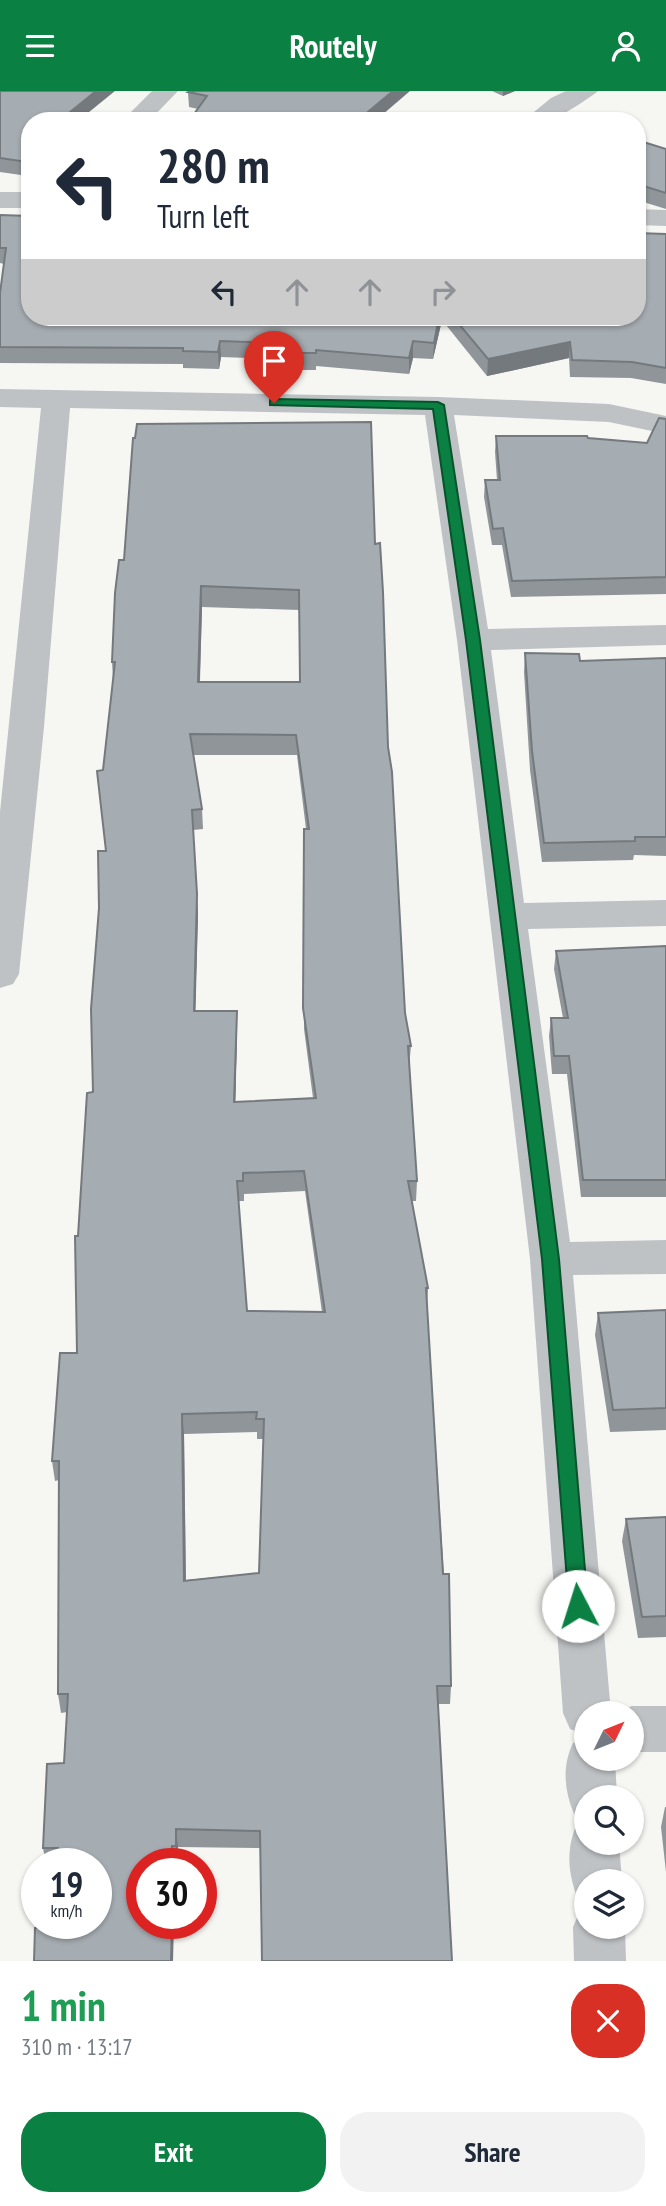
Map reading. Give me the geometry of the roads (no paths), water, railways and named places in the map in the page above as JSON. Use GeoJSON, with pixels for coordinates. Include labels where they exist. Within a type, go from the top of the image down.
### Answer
{"type":"FeatureCollection","features":[{"type":"Feature","properties":{"kind":"street"},"geometry":{"type":"LineString","coordinates":[[144,112],[166,91]]}},
{"type":"Feature","properties":{"kind":"street"},"geometry":{"type":"LineString","coordinates":[[548,112],[586,91]]}},
{"type":"Feature","properties":{"kind":"street"},"geometry":{"type":"LineString","coordinates":[[0,200],[21,201]]}},
{"type":"Feature","properties":{"kind":"street"},"geometry":{"type":"LineString","coordinates":[[646,217],[666,218]]}},
{"type":"Feature","properties":{"kind":"street"},"geometry":{"type":"LineString","coordinates":[[0,398],[438,405],[608,413],[666,425]]}},
{"type":"Feature","properties":{"kind":"street"},"geometry":{"type":"LineString","coordinates":[[0,974],[56,399]]}},
{"type":"Feature","properties":{"kind":"street"},"geometry":{"type":"LineString","coordinates":[[438,405],[473,640],[551,1259],[586,1701]]}},
{"type":"Feature","properties":{"kind":"street"},"geometry":{"type":"LineString","coordinates":[[473,640],[666,635]]}},
{"type":"Feature","properties":{"kind":"street"},"geometry":{"type":"LineString","coordinates":[[506,916],[666,913]]}},
{"type":"Feature","properties":{"kind":"street"},"geometry":{"type":"LineString","coordinates":[[551,1259],[666,1257]]}},
{"type":"Feature","properties":{"kind":"street"},"geometry":{"type":"LineString","coordinates":[[644,1729],[666,1729]]}},
{"type":"Feature","properties":{"kind":"street"},"geometry":{"type":"LineString","coordinates":[[599,1939],[600,1961]]}}]}
